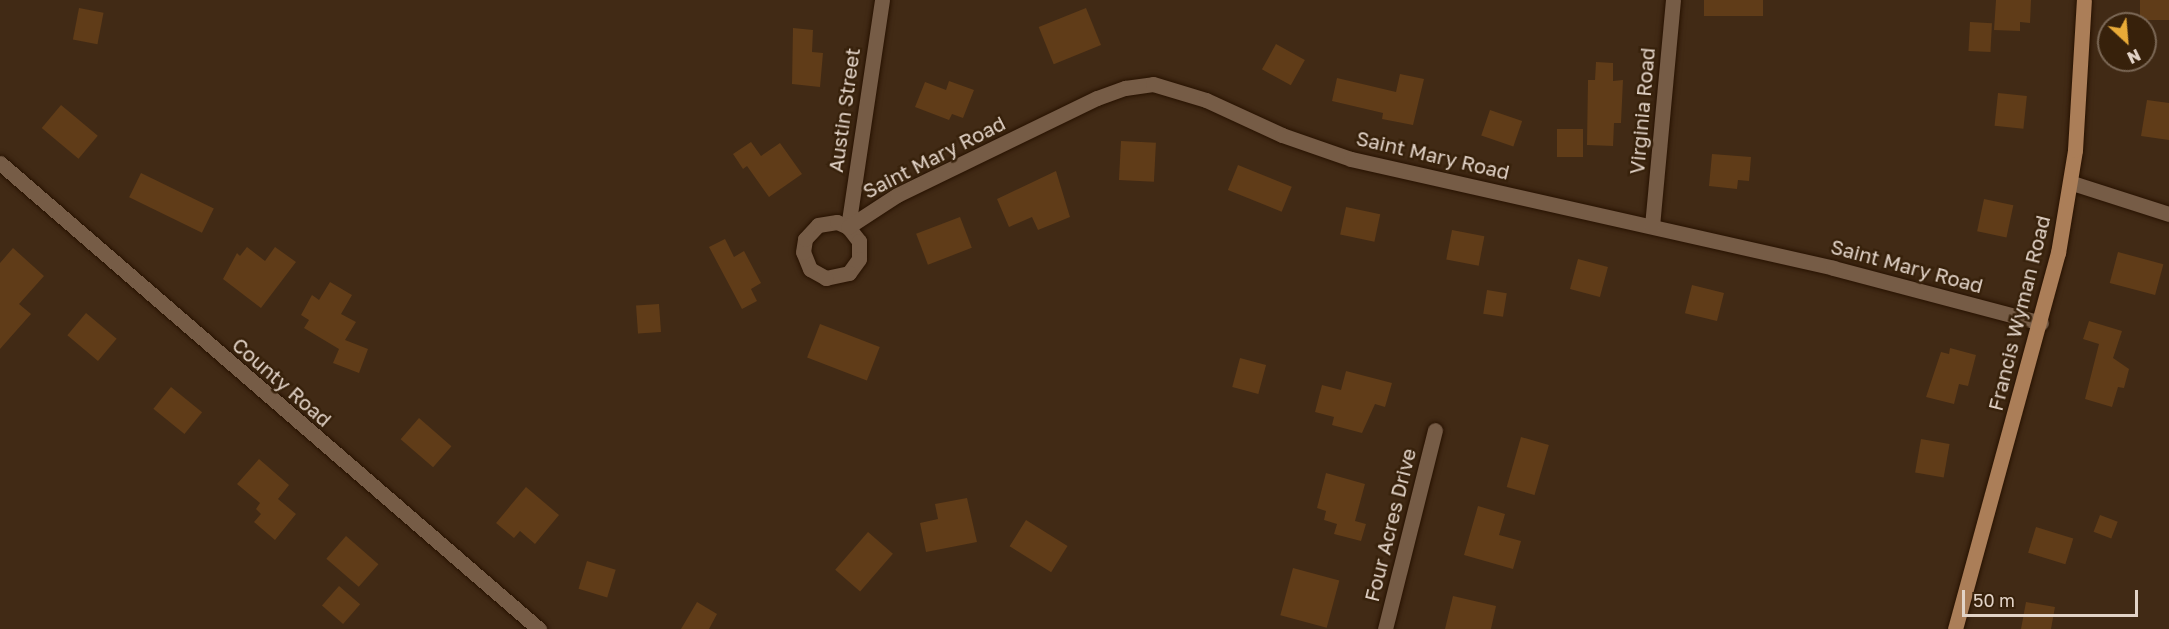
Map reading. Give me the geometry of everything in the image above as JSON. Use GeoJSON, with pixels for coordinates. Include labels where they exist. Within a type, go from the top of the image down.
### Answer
{"type":"FeatureCollection","features":[{"type":"Feature","properties":{"kind":"main road","name":"Francis Wyman Road"},"geometry":{"type":"LineString","coordinates":[[1955,629],[2041,323],[2072,183],[2084,0]]}},
{"type":"Feature","properties":{"kind":"street","name":"Austin Street"},"geometry":{"type":"LineString","coordinates":[[848,227],[882,0]]}},
{"type":"Feature","properties":{"kind":"street","name":"Virginia Road"},"geometry":{"type":"LineString","coordinates":[[1652,226],[1673,0]]}},
{"type":"Feature","properties":{"kind":"street","name":"Saint Mary Road"},"geometry":{"type":"LineString","coordinates":[[848,227],[897,195],[1097,98],[1134,85],[1153,84],[1206,100],[1322,151],[1833,268],[2041,323]]}},
{"type":"Feature","properties":{"kind":"street","name":"County Road"},"geometry":{"type":"LineString","coordinates":[[0,163],[539,629]]}},
{"type":"Feature","properties":{"kind":"street"},"geometry":{"type":"LineString","coordinates":[[2072,183],[2169,214]]}},
{"type":"Feature","properties":{"kind":"street","name":"Four Acres Drive"},"geometry":{"type":"LineString","coordinates":[[1385,629],[1435,430]]}},
{"type":"Feature","properties":{"kind":"building"},"geometry":{"type":"Polygon","coordinates":[[[1704,0],[1763,0],[1763,16],[1704,16],[1704,0]]]}},
{"type":"Feature","properties":{"kind":"building"},"geometry":{"type":"Polygon","coordinates":[[[1996,0],[2031,0],[2030,23],[2020,22],[2020,31],[1994,30],[1996,0]]]}},
{"type":"Feature","properties":{"kind":"building"},"geometry":{"type":"Polygon","coordinates":[[[2140,0],[2169,0],[2169,20],[2157,20],[2157,12],[2140,12],[2140,0]]]}},
{"type":"Feature","properties":{"kind":"building"},"geometry":{"type":"Polygon","coordinates":[[[79,8],[104,13],[97,44],[73,39],[79,8]]]}},
{"type":"Feature","properties":{"kind":"building"},"geometry":{"type":"Polygon","coordinates":[[[1086,8],[1101,45],[1054,64],[1039,27],[1086,8]]]}},
{"type":"Feature","properties":{"kind":"building"},"geometry":{"type":"Polygon","coordinates":[[[1970,22],[1992,23],[1990,52],[1968,51],[1970,22]]]}},
{"type":"Feature","properties":{"kind":"building"},"geometry":{"type":"Polygon","coordinates":[[[793,28],[813,30],[812,52],[823,53],[820,87],[792,84],[793,28]]]}},
{"type":"Feature","properties":{"kind":"building"},"geometry":{"type":"Polygon","coordinates":[[[1276,44],[1305,60],[1291,85],[1262,69],[1276,44]]]}},
{"type":"Feature","properties":{"kind":"building"},"geometry":{"type":"Polygon","coordinates":[[[1596,62],[1613,63],[1613,81],[1623,80],[1621,123],[1614,123],[1613,146],[1587,145],[1588,80],[1595,80],[1596,62]]]}},
{"type":"Feature","properties":{"kind":"building"},"geometry":{"type":"Polygon","coordinates":[[[1400,74],[1424,79],[1413,125],[1382,119],[1383,113],[1332,101],[1337,78],[1396,92],[1400,74]]]}},
{"type":"Feature","properties":{"kind":"building"},"geometry":{"type":"Polygon","coordinates":[[[949,81],[974,90],[963,118],[952,114],[949,120],[915,107],[925,82],[946,90],[949,81]]]}},
{"type":"Feature","properties":{"kind":"building"},"geometry":{"type":"Polygon","coordinates":[[[1998,93],[2027,96],[2023,129],[1995,126],[1998,93]]]}},
{"type":"Feature","properties":{"kind":"building"},"geometry":{"type":"Polygon","coordinates":[[[2147,100],[2169,103],[2169,140],[2141,136],[2147,100]]]}},
{"type":"Feature","properties":{"kind":"building"},"geometry":{"type":"Polygon","coordinates":[[[61,105],[98,136],[78,159],[42,128],[61,105]]]}},
{"type":"Feature","properties":{"kind":"building"},"geometry":{"type":"Polygon","coordinates":[[[1490,110],[1522,121],[1513,147],[1481,136],[1490,110]]]}},
{"type":"Feature","properties":{"kind":"building"},"geometry":{"type":"Polygon","coordinates":[[[1557,129],[1583,129],[1583,157],[1557,157],[1557,129]]]}},
{"type":"Feature","properties":{"kind":"building"},"geometry":{"type":"Polygon","coordinates":[[[1121,141],[1156,143],[1154,182],[1119,180],[1121,141]]]}},
{"type":"Feature","properties":{"kind":"building"},"geometry":{"type":"Polygon","coordinates":[[[751,142],[761,156],[780,143],[802,174],[769,197],[747,166],[743,169],[733,154],[751,142]]]}},
{"type":"Feature","properties":{"kind":"building"},"geometry":{"type":"Polygon","coordinates":[[[1712,154],[1751,157],[1749,181],[1738,180],[1737,189],[1709,186],[1712,154]]]}},
{"type":"Feature","properties":{"kind":"building"},"geometry":{"type":"Polygon","coordinates":[[[1238,165],[1292,187],[1282,212],[1228,190],[1238,165]]]}},
{"type":"Feature","properties":{"kind":"building"},"geometry":{"type":"Polygon","coordinates":[[[1056,171],[1070,217],[1038,230],[1032,217],[1009,227],[997,199],[1056,171]]]}},
{"type":"Feature","properties":{"kind":"building"},"geometry":{"type":"Polygon","coordinates":[[[141,173],[214,209],[202,233],[129,197],[141,173]]]}},
{"type":"Feature","properties":{"kind":"building"},"geometry":{"type":"Polygon","coordinates":[[[1984,199],[2013,205],[2006,238],[1977,231],[1984,199]]]}},
{"type":"Feature","properties":{"kind":"building"},"geometry":{"type":"Polygon","coordinates":[[[1346,207],[1380,214],[1374,242],[1340,234],[1346,207]]]}},
{"type":"Feature","properties":{"kind":"building"},"geometry":{"type":"Polygon","coordinates":[[[960,217],[972,248],[928,265],[916,234],[960,217]]]}},
{"type":"Feature","properties":{"kind":"building"},"geometry":{"type":"Polygon","coordinates":[[[1452,230],[1484,236],[1479,266],[1446,259],[1452,230]]]}},
{"type":"Feature","properties":{"kind":"building"},"geometry":{"type":"Polygon","coordinates":[[[725,239],[734,257],[744,251],[761,283],[751,289],[757,301],[742,309],[709,247],[725,239]]]}},
{"type":"Feature","properties":{"kind":"building"},"geometry":{"type":"Polygon","coordinates":[[[247,247],[265,261],[275,247],[296,262],[261,308],[223,279],[237,253],[240,256],[247,247]]]}},
{"type":"Feature","properties":{"kind":"building"},"geometry":{"type":"Polygon","coordinates":[[[13,248],[44,276],[19,304],[31,314],[0,349],[0,263],[13,248]]]}},
{"type":"Feature","properties":{"kind":"building"},"geometry":{"type":"Polygon","coordinates":[[[2118,252],[2163,264],[2155,295],[2110,283],[2118,252]]]}},
{"type":"Feature","properties":{"kind":"building"},"geometry":{"type":"Polygon","coordinates":[[[1578,259],[1608,267],[1600,297],[1570,289],[1578,259]]]}},
{"type":"Feature","properties":{"kind":"building"},"geometry":{"type":"Polygon","coordinates":[[[330,282],[352,295],[341,314],[356,322],[345,340],[368,349],[359,373],[333,363],[339,349],[304,328],[309,320],[301,315],[312,295],[319,300],[330,282]]]}},
{"type":"Feature","properties":{"kind":"building"},"geometry":{"type":"Polygon","coordinates":[[[1692,285],[1724,293],[1717,321],[1685,313],[1692,285]]]}},
{"type":"Feature","properties":{"kind":"building"},"geometry":{"type":"Polygon","coordinates":[[[1487,290],[1507,293],[1503,317],[1483,314],[1487,290]]]}},
{"type":"Feature","properties":{"kind":"building"},"geometry":{"type":"Polygon","coordinates":[[[659,304],[661,332],[638,334],[636,306],[659,304]]]}},
{"type":"Feature","properties":{"kind":"building"},"geometry":{"type":"Polygon","coordinates":[[[86,313],[117,339],[98,361],[67,335],[86,313]]]}},
{"type":"Feature","properties":{"kind":"building"},"geometry":{"type":"Polygon","coordinates":[[[2089,321],[2122,331],[2113,358],[2129,369],[2124,388],[2118,387],[2112,407],[2085,399],[2099,344],[2083,339],[2089,321]]]}},
{"type":"Feature","properties":{"kind":"building"},"geometry":{"type":"Polygon","coordinates":[[[820,324],[880,347],[867,381],[807,358],[820,324]]]}},
{"type":"Feature","properties":{"kind":"building"},"geometry":{"type":"Polygon","coordinates":[[[1950,348],[1976,355],[1968,386],[1959,384],[1954,404],[1926,397],[1941,352],[1949,354],[1950,348]]]}},
{"type":"Feature","properties":{"kind":"building"},"geometry":{"type":"Polygon","coordinates":[[[1240,358],[1266,365],[1258,394],[1232,387],[1240,358]]]}},
{"type":"Feature","properties":{"kind":"building"},"geometry":{"type":"Polygon","coordinates":[[[1346,371],[1392,383],[1385,407],[1375,404],[1362,433],[1332,425],[1334,417],[1315,412],[1322,385],[1341,390],[1346,371]]]}},
{"type":"Feature","properties":{"kind":"building"},"geometry":{"type":"Polygon","coordinates":[[[171,387],[202,412],[184,434],[153,409],[171,387]]]}},
{"type":"Feature","properties":{"kind":"building"},"geometry":{"type":"Polygon","coordinates":[[[419,418],[451,446],[433,467],[401,439],[419,418]]]}},
{"type":"Feature","properties":{"kind":"building"},"geometry":{"type":"Polygon","coordinates":[[[1521,437],[1549,445],[1535,495],[1507,487],[1521,437]]]}},
{"type":"Feature","properties":{"kind":"building"},"geometry":{"type":"Polygon","coordinates":[[[1921,439],[1950,444],[1944,478],[1915,472],[1921,439]]]}},
{"type":"Feature","properties":{"kind":"building"},"geometry":{"type":"Polygon","coordinates":[[[259,459],[289,485],[278,499],[296,514],[275,540],[254,522],[261,514],[256,509],[260,503],[237,484],[259,459]]]}},
{"type":"Feature","properties":{"kind":"building"},"geometry":{"type":"Polygon","coordinates":[[[1326,473],[1365,484],[1355,521],[1366,524],[1361,541],[1334,534],[1337,524],[1324,520],[1326,511],[1317,508],[1326,473]]]}},
{"type":"Feature","properties":{"kind":"building"},"geometry":{"type":"Polygon","coordinates":[[[526,487],[559,515],[535,544],[520,531],[514,538],[496,523],[526,487]]]}},
{"type":"Feature","properties":{"kind":"building"},"geometry":{"type":"Polygon","coordinates":[[[967,498],[977,542],[926,552],[920,523],[938,519],[935,504],[967,498]]]}},
{"type":"Feature","properties":{"kind":"building"},"geometry":{"type":"Polygon","coordinates":[[[1478,506],[1505,514],[1499,535],[1521,541],[1513,569],[1464,555],[1478,506]]]}},
{"type":"Feature","properties":{"kind":"building"},"geometry":{"type":"Polygon","coordinates":[[[2100,515],[2118,522],[2111,539],[2094,532],[2100,515]]]}},
{"type":"Feature","properties":{"kind":"building"},"geometry":{"type":"Polygon","coordinates":[[[1026,520],[1068,546],[1051,572],[1010,546],[1026,520]]]}},
{"type":"Feature","properties":{"kind":"building"},"geometry":{"type":"Polygon","coordinates":[[[2036,527],[2073,538],[2065,564],[2028,553],[2036,527]]]}},
{"type":"Feature","properties":{"kind":"building"},"geometry":{"type":"Polygon","coordinates":[[[868,532],[893,554],[860,591],[835,570],[868,532]]]}},
{"type":"Feature","properties":{"kind":"building"},"geometry":{"type":"Polygon","coordinates":[[[346,536],[378,564],[359,587],[326,559],[346,536]]]}},
{"type":"Feature","properties":{"kind":"building"},"geometry":{"type":"Polygon","coordinates":[[[587,561],[616,570],[607,598],[579,589],[587,561]]]}},
{"type":"Feature","properties":{"kind":"building"},"geometry":{"type":"Polygon","coordinates":[[[1293,568],[1339,580],[1327,628],[1280,615],[1293,568]]]}},
{"type":"Feature","properties":{"kind":"building"},"geometry":{"type":"Polygon","coordinates":[[[339,586],[360,604],[343,624],[322,606],[339,586]]]}},
{"type":"Feature","properties":{"kind":"building"},"geometry":{"type":"Polygon","coordinates":[[[1453,596],[1496,606],[1491,629],[1445,629],[1453,596]]]}},
{"type":"Feature","properties":{"kind":"building"},"geometry":{"type":"Polygon","coordinates":[[[697,602],[717,614],[709,629],[681,629],[697,602]]]}},
{"type":"Feature","properties":{"kind":"building"},"geometry":{"type":"Polygon","coordinates":[[[2026,602],[2055,607],[2051,629],[2021,629],[2026,602]]]}}]}
